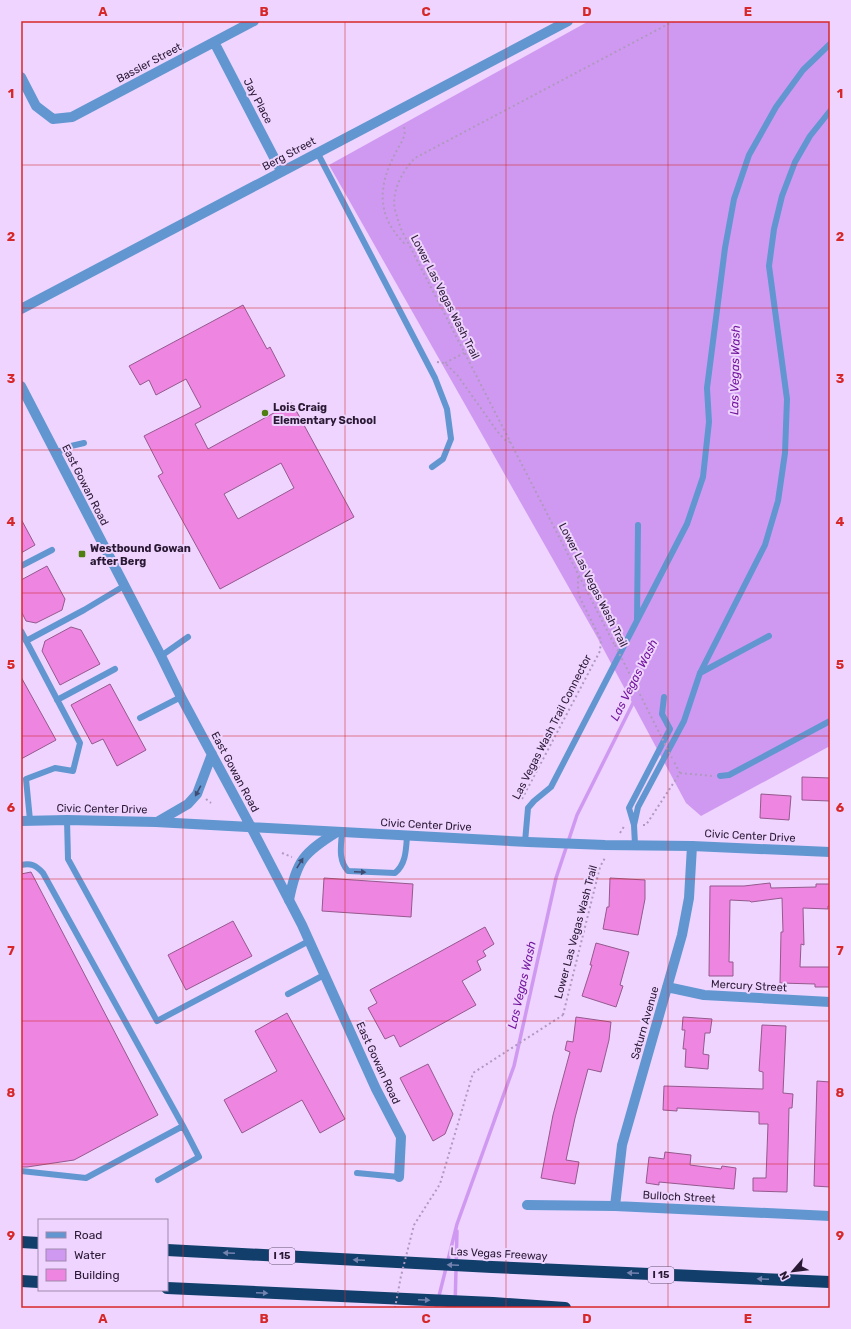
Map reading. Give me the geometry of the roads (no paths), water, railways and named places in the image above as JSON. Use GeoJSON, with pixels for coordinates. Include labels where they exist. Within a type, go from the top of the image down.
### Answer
{"type":"FeatureCollection","features":[{"type":"Feature","properties":{"kind":"highway"},"geometry":{"type":"LineString","coordinates":[[21,1242],[38,1243]]}},
{"type":"Feature","properties":{"kind":"highway","name":"Las Vegas Freeway"},"geometry":{"type":"LineString","coordinates":[[168,1250],[492,1267],[830,1282]]}},
{"type":"Feature","properties":{"kind":"highway"},"geometry":{"type":"LineString","coordinates":[[21,1281],[38,1282]]}},
{"type":"Feature","properties":{"kind":"highway"},"geometry":{"type":"LineString","coordinates":[[168,1288],[493,1303],[565,1308]]}},
{"type":"Feature","properties":{"kind":"street","name":"Bassler Street"},"geometry":{"type":"LineString","coordinates":[[21,77],[36,106],[53,119],[72,117],[252,21]]}},
{"type":"Feature","properties":{"kind":"street","name":"Berg Street"},"geometry":{"type":"LineString","coordinates":[[21,309],[568,21]]}},
{"type":"Feature","properties":{"kind":"street","name":"Jay Place"},"geometry":{"type":"LineString","coordinates":[[214,42],[281,171]]}},
{"type":"Feature","properties":{"kind":"street","name":"East Gowan Road"},"geometry":{"type":"LineString","coordinates":[[21,386],[181,697],[251,827],[309,941],[376,1089],[401,1137],[399,1177]]}},
{"type":"Feature","properties":{"kind":"street"},"geometry":{"type":"LineString","coordinates":[[156,822],[188,804],[197,794],[212,754]]}},
{"type":"Feature","properties":{"kind":"street","name":"Civic Center Drive"},"geometry":{"type":"LineString","coordinates":[[26,820],[156,822],[526,842],[692,846],[830,852]]}},
{"type":"Feature","properties":{"kind":"street"},"geometry":{"type":"LineString","coordinates":[[289,900],[293,878],[300,862],[312,849],[340,832]]}},
{"type":"Feature","properties":{"kind":"street","name":"Saturn Avenue"},"geometry":{"type":"LineString","coordinates":[[615,1206],[622,1145],[682,935],[689,898],[692,846]]}},
{"type":"Feature","properties":{"kind":"street","name":"Mercury Street"},"geometry":{"type":"LineString","coordinates":[[668,987],[704,995],[830,1002]]}},
{"type":"Feature","properties":{"kind":"street","name":"Bulloch Street"},"geometry":{"type":"LineString","coordinates":[[527,1205],[615,1206],[830,1216]]}},
{"type":"Feature","properties":{"kind":"lane"},"geometry":{"type":"LineString","coordinates":[[526,842],[528,808],[551,787],[687,524],[703,477],[709,422],[707,388],[725,248],[734,199],[749,155],[776,107],[803,70],[830,44]]}},
{"type":"Feature","properties":{"kind":"lane"},"geometry":{"type":"LineString","coordinates":[[634,825],[638,807],[684,721],[700,673],[765,545],[778,500],[785,453],[787,399],[768,266],[780,202],[795,162],[810,136],[830,111]]}},
{"type":"Feature","properties":{"kind":"lane"},"geometry":{"type":"LineString","coordinates":[[317,152],[436,378],[447,409],[451,439],[442,459],[432,467]]}},
{"type":"Feature","properties":{"kind":"lane"},"geometry":{"type":"LineString","coordinates":[[56,453],[71,446],[84,443]]}},
{"type":"Feature","properties":{"kind":"lane"},"geometry":{"type":"LineString","coordinates":[[637,621],[638,525]]}},
{"type":"Feature","properties":{"kind":"lane"},"geometry":{"type":"LineString","coordinates":[[21,566],[52,550]]}},
{"type":"Feature","properties":{"kind":"lane"},"geometry":{"type":"LineString","coordinates":[[26,641],[84,610],[124,586]]}},
{"type":"Feature","properties":{"kind":"lane"},"geometry":{"type":"LineString","coordinates":[[21,631],[80,743],[72,771],[55,768],[26,779],[26,820]]}},
{"type":"Feature","properties":{"kind":"lane"},"geometry":{"type":"LineString","coordinates":[[700,673],[769,636]]}},
{"type":"Feature","properties":{"kind":"lane"},"geometry":{"type":"LineString","coordinates":[[161,656],[188,637]]}},
{"type":"Feature","properties":{"kind":"lane"},"geometry":{"type":"LineString","coordinates":[[57,700],[115,669]]}},
{"type":"Feature","properties":{"kind":"lane"},"geometry":{"type":"LineString","coordinates":[[140,718],[181,697]]}},
{"type":"Feature","properties":{"kind":"lane"},"geometry":{"type":"LineString","coordinates":[[635,845],[634,825],[629,808],[670,729],[662,714],[664,697]]}},
{"type":"Feature","properties":{"kind":"lane"},"geometry":{"type":"LineString","coordinates":[[720,776],[729,775],[830,721]]}},
{"type":"Feature","properties":{"kind":"lane"},"geometry":{"type":"LineString","coordinates":[[67,820],[68,859],[157,1021],[309,941]]}},
{"type":"Feature","properties":{"kind":"lane"},"geometry":{"type":"LineString","coordinates":[[340,832],[342,865],[348,871],[395,874],[402,868],[405,858],[407,836]]}},
{"type":"Feature","properties":{"kind":"lane"},"geometry":{"type":"LineString","coordinates":[[21,865],[29,863],[38,867],[43,873],[199,1157],[158,1180]]}},
{"type":"Feature","properties":{"kind":"lane"},"geometry":{"type":"LineString","coordinates":[[288,994],[324,975]]}},
{"type":"Feature","properties":{"kind":"lane"},"geometry":{"type":"LineString","coordinates":[[21,1171],[86,1178],[183,1126]]}},
{"type":"Feature","properties":{"kind":"lane"},"geometry":{"type":"LineString","coordinates":[[357,1173],[399,1177]]}},
{"type":"Feature","properties":{"kind":"water"},"geometry":{"type":"Polygon","coordinates":[[[589,21],[830,21],[830,746],[701,816],[686,803],[597,637],[329,165],[589,21]]]}},
{"type":"Feature","properties":{"kind":"waterway","name":"Las Vegas Wash"},"geometry":{"type":"LineString","coordinates":[[436,1308],[457,1224],[514,1066],[556,878],[577,815],[634,701]]}},
{"type":"Feature","properties":{"kind":"waterway"},"geometry":{"type":"LineString","coordinates":[[455,1308],[457,1231]]}},
{"type":"Feature","properties":{"kind":"place","name":"Lois Craig Elementary School"},"geometry":{"type":"Point","coordinates":[265,413]}},
{"type":"Feature","properties":{"kind":"place","name":"Westbound Gowan after Berg"},"geometry":{"type":"Point","coordinates":[82,554]}}]}
